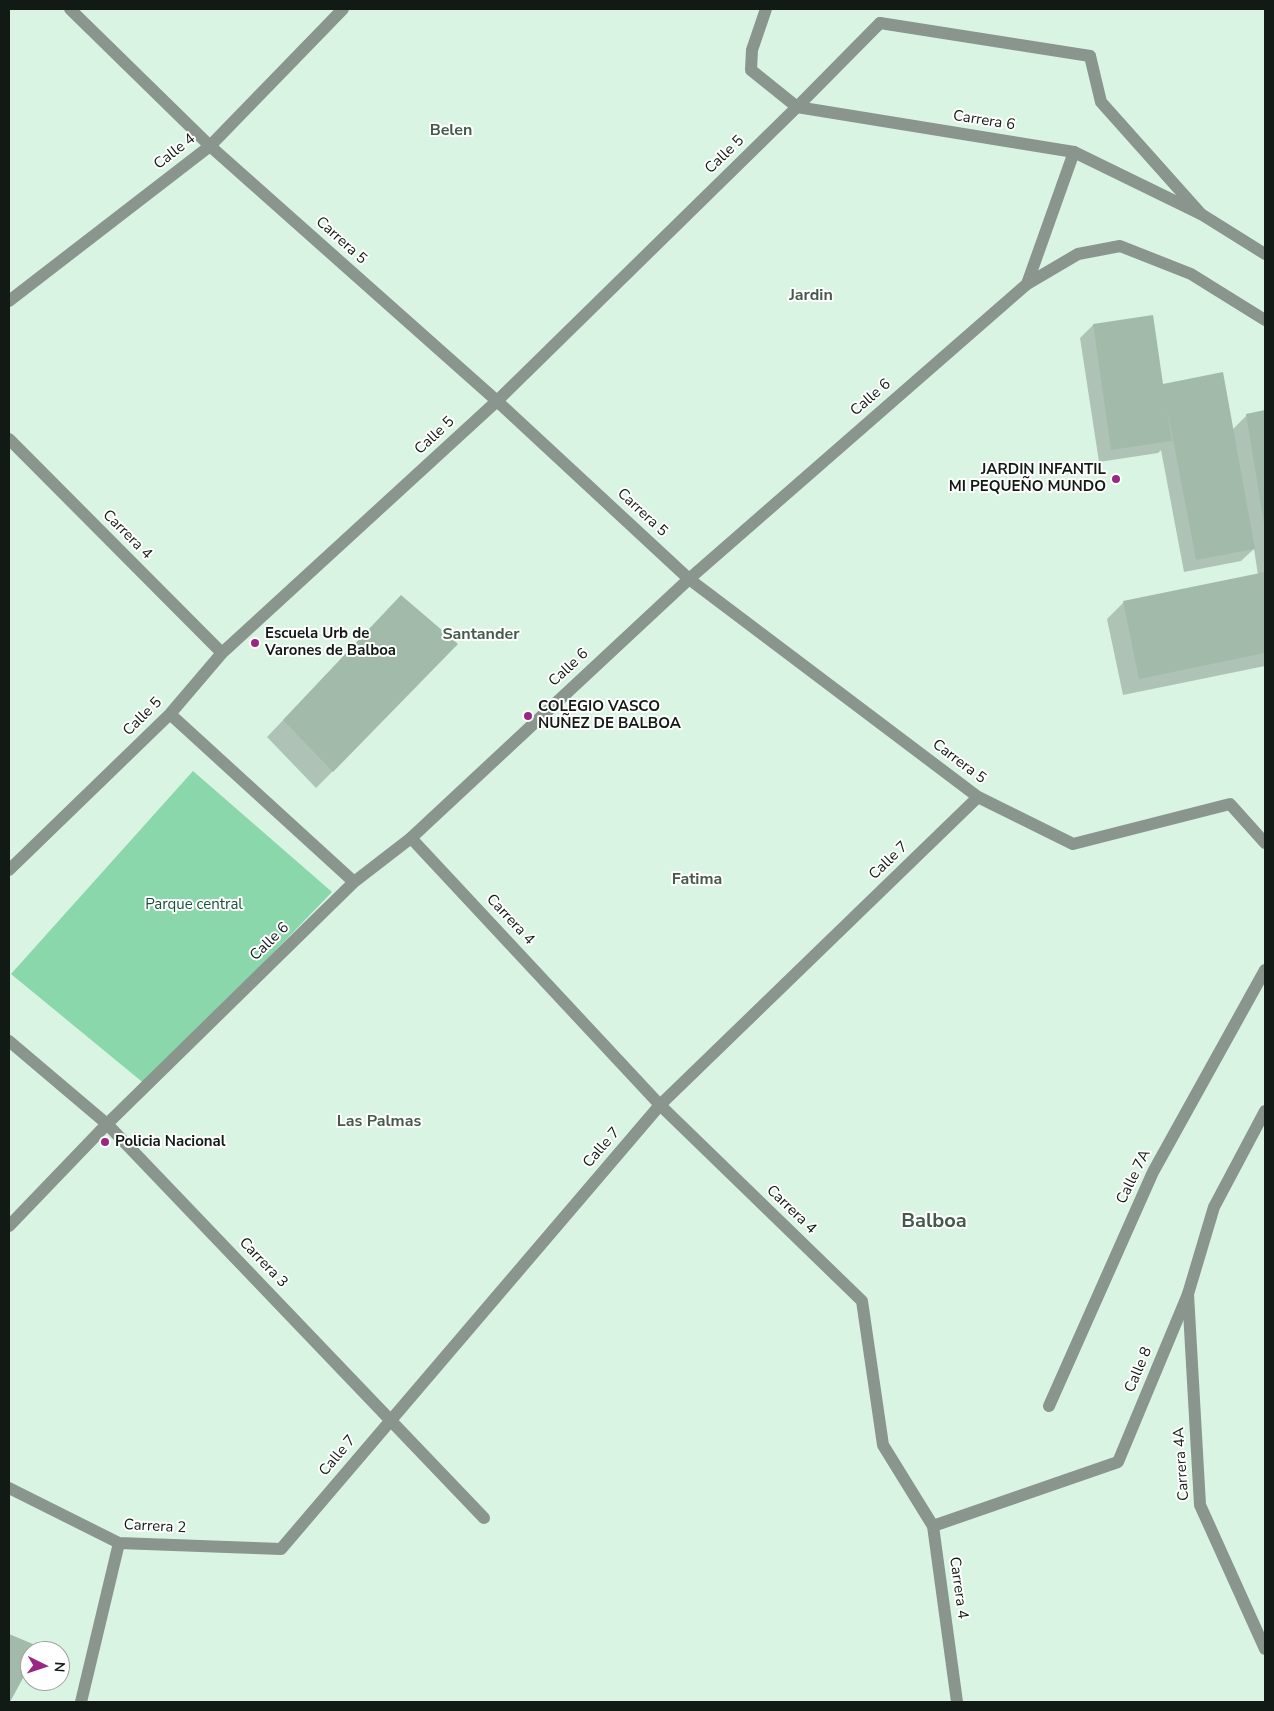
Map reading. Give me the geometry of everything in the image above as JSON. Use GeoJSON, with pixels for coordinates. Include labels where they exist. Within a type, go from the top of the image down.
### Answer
{"type":"FeatureCollection","features":[{"type":"Feature","properties":{"kind":"street","name":"Carrera 5"},"geometry":{"type":"LineString","coordinates":[[70,9],[210,146],[497,401],[689,579],[978,797],[1073,844],[1230,804],[1265,843]]}},
{"type":"Feature","properties":{"kind":"street","name":"Calle 4"},"geometry":{"type":"LineString","coordinates":[[9,301],[210,146],[343,9]]}},
{"type":"Feature","properties":{"kind":"street","name":"Carrera 6"},"geometry":{"type":"LineString","coordinates":[[766,9],[752,50],[751,70],[797,107],[1074,152],[1201,214],[1265,254]]}},
{"type":"Feature","properties":{"kind":"street","name":"Calle 5"},"geometry":{"type":"LineString","coordinates":[[9,870],[170,714],[222,653],[497,401],[880,23],[1090,56],[1101,102],[1201,214]]}},
{"type":"Feature","properties":{"kind":"street"},"geometry":{"type":"LineString","coordinates":[[1027,284],[1074,152]]}},
{"type":"Feature","properties":{"kind":"street","name":"Calle 6"},"geometry":{"type":"LineString","coordinates":[[9,1226],[107,1124],[354,882],[411,838],[689,579],[1027,284],[1078,254],[1120,246],[1191,274],[1265,320]]}},
{"type":"Feature","properties":{"kind":"street","name":"Carrera 4"},"geometry":{"type":"LineString","coordinates":[[9,439],[222,653]]}},
{"type":"Feature","properties":{"kind":"street"},"geometry":{"type":"LineString","coordinates":[[170,714],[354,882]]}},
{"type":"Feature","properties":{"kind":"street","name":"Calle 7"},"geometry":{"type":"LineString","coordinates":[[281,1549],[660,1105],[978,797]]}},
{"type":"Feature","properties":{"kind":"street","name":"Carrera 4"},"geometry":{"type":"LineString","coordinates":[[411,838],[660,1105],[862,1301],[883,1445],[933,1526],[957,1702]]}},
{"type":"Feature","properties":{"kind":"street","name":"Calle 7A"},"geometry":{"type":"LineString","coordinates":[[1049,1406],[1153,1172],[1265,970]]}},
{"type":"Feature","properties":{"kind":"street","name":"Carrera 3"},"geometry":{"type":"LineString","coordinates":[[9,1041],[107,1124],[484,1518]]}},
{"type":"Feature","properties":{"kind":"street","name":"Calle 8"},"geometry":{"type":"LineString","coordinates":[[933,1526],[1118,1462],[1188,1294],[1214,1206],[1265,1111]]}},
{"type":"Feature","properties":{"kind":"street","name":"Carrera 4A"},"geometry":{"type":"LineString","coordinates":[[1188,1294],[1200,1505],[1265,1649]]}},
{"type":"Feature","properties":{"kind":"street","name":"Carrera 2"},"geometry":{"type":"LineString","coordinates":[[9,1488],[119,1543],[281,1549]]}},
{"type":"Feature","properties":{"kind":"street"},"geometry":{"type":"LineString","coordinates":[[81,1702],[119,1543]]}},
{"type":"Feature","properties":{"kind":"green space","name":"Parque central"},"geometry":{"type":"Polygon","coordinates":[[[193,771],[332,892],[146,1085],[11,974],[193,771]]]}},
{"type":"Feature","properties":{"kind":"building"},"geometry":{"type":"Polygon","coordinates":[[[1153,315],[1163,384],[1223,372],[1255,549],[1196,560],[1167,408],[1172,441],[1111,450],[1093,324],[1153,315]]]}},
{"type":"Feature","properties":{"kind":"building"},"geometry":{"type":"Polygon","coordinates":[[[1265,410],[1265,524],[1264,524],[1246,414],[1265,410]]]}},
{"type":"Feature","properties":{"kind":"building"},"geometry":{"type":"Polygon","coordinates":[[[1265,572],[1265,653],[1139,679],[1123,601],[1265,572]]]}},
{"type":"Feature","properties":{"kind":"building"},"geometry":{"type":"Polygon","coordinates":[[[401,595],[458,644],[333,772],[283,720],[401,595]]]}},
{"type":"Feature","properties":{"kind":"building"},"geometry":{"type":"Polygon","coordinates":[[[9,1634],[26,1641],[20,1641],[20,1684],[10,1702],[9,1634]]]}},
{"type":"Feature","properties":{"kind":"place","name":"JARDIN INFANTIL MI PEQUEÑO MUNDO"},"geometry":{"type":"Point","coordinates":[1116,479]}},
{"type":"Feature","properties":{"kind":"place","name":"Escuela Urb de Varones de Balboa"},"geometry":{"type":"Point","coordinates":[255,643]}},
{"type":"Feature","properties":{"kind":"place","name":"COLEGIO VASCO NUÑEZ DE BALBOA"},"geometry":{"type":"Point","coordinates":[528,716]}},
{"type":"Feature","properties":{"kind":"place","name":"Policia Nacional"},"geometry":{"type":"Point","coordinates":[105,1142]}},
{"type":"Feature","properties":{"kind":"district","name":"Belen"},"geometry":{"type":"Point","coordinates":[451,131]}},
{"type":"Feature","properties":{"kind":"district","name":"Jardin"},"geometry":{"type":"Point","coordinates":[811,296]}},
{"type":"Feature","properties":{"kind":"district","name":"Santander"},"geometry":{"type":"Point","coordinates":[481,635]}},
{"type":"Feature","properties":{"kind":"district","name":"Fatima"},"geometry":{"type":"Point","coordinates":[697,880]}},
{"type":"Feature","properties":{"kind":"district","name":"Las Palmas"},"geometry":{"type":"Point","coordinates":[379,1122]}},
{"type":"Feature","properties":{"kind":"district","name":"Balboa"},"geometry":{"type":"Point","coordinates":[934,1222]}}]}
